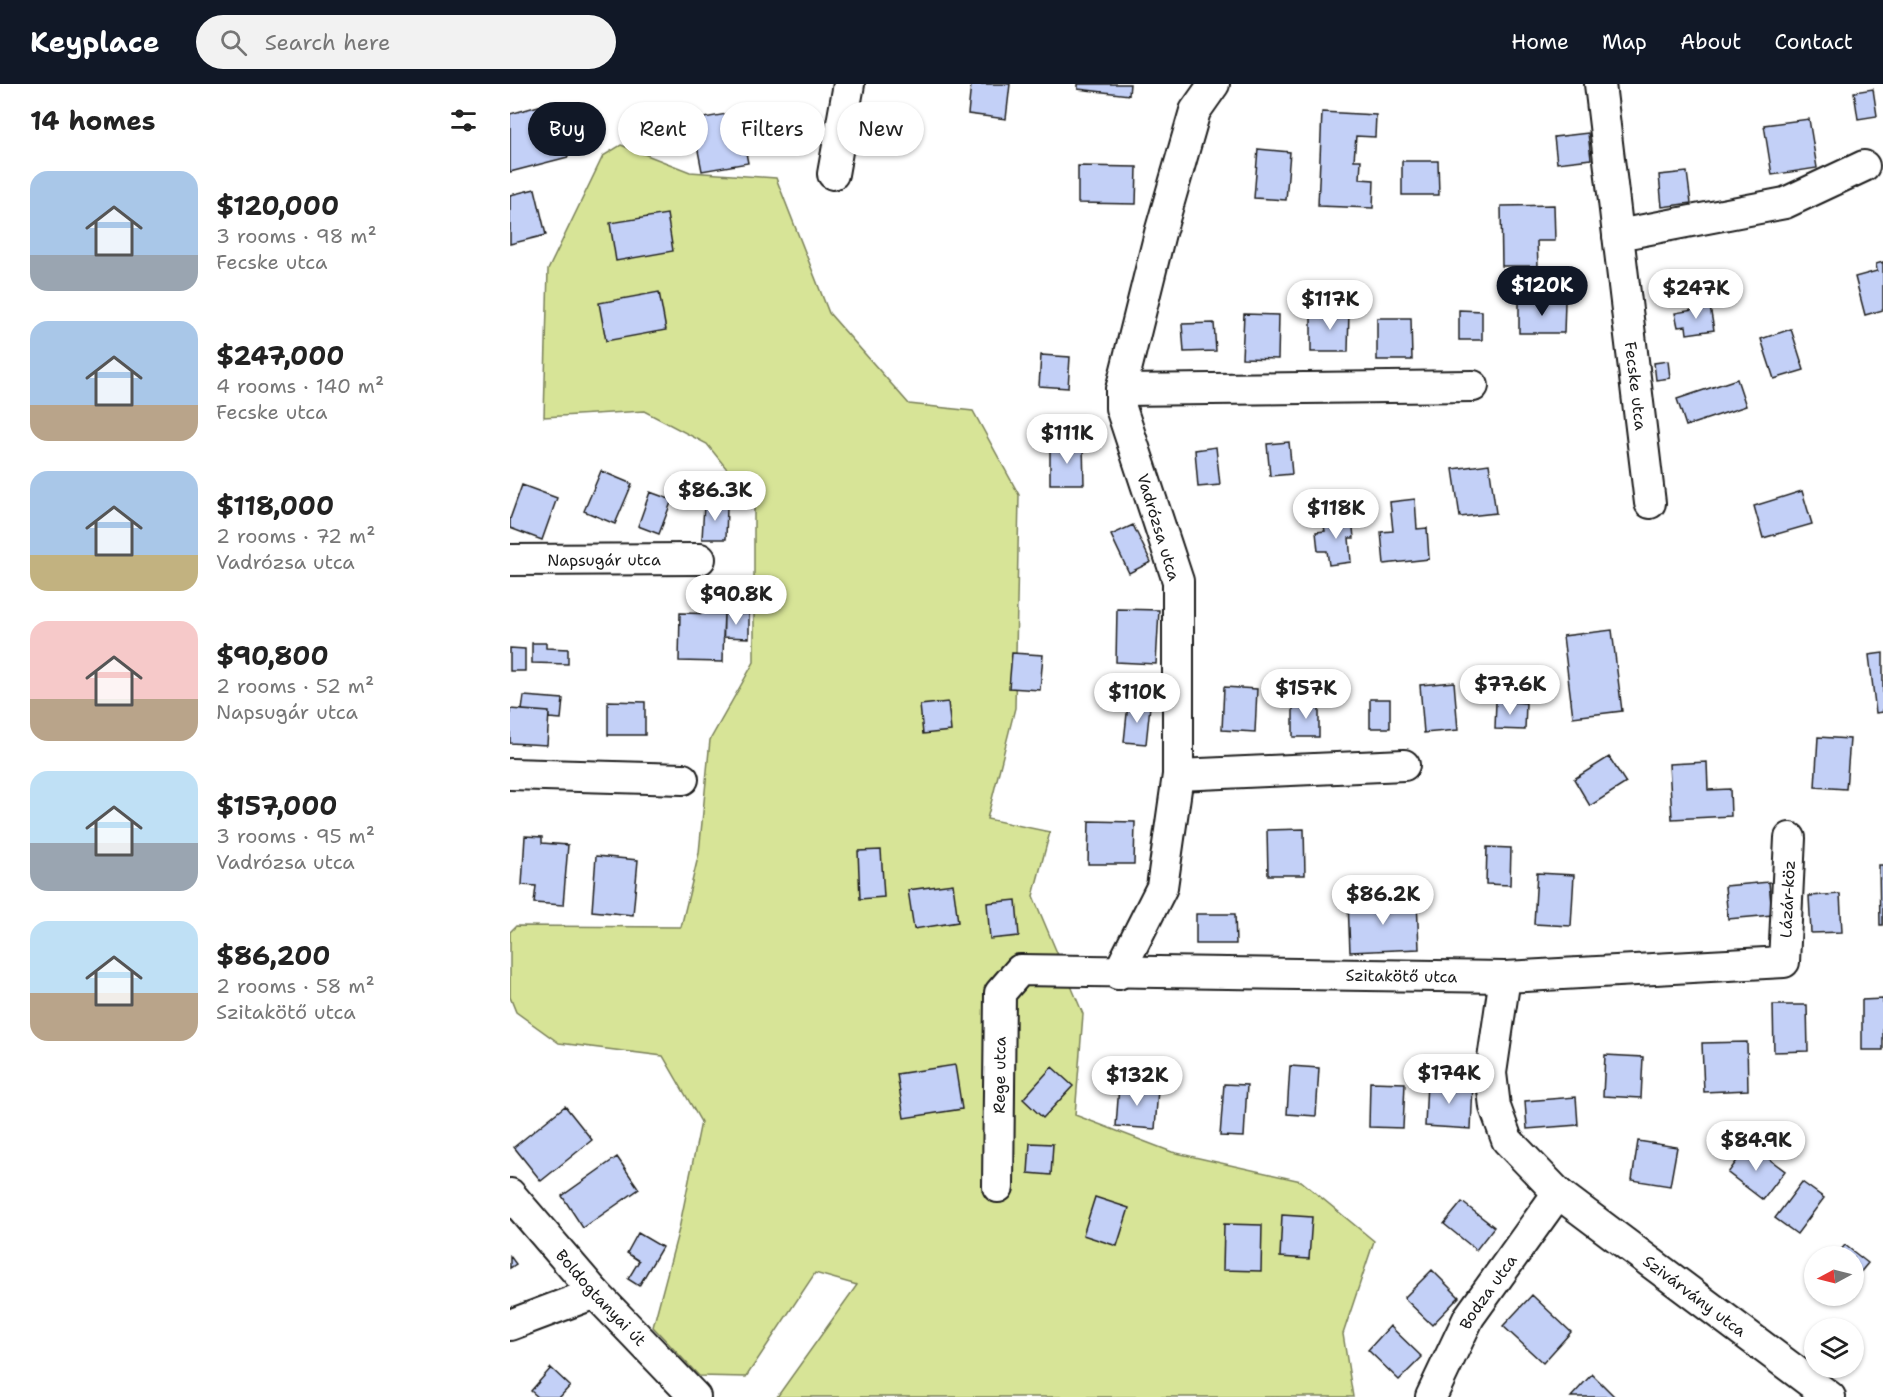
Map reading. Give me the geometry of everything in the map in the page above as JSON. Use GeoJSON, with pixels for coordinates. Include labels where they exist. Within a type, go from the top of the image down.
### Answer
{"type":"FeatureCollection","features":[{"type":"Feature","properties":{"kind":"street"},"geometry":{"type":"LineString","coordinates":[[833,174],[849,84]]}},
{"type":"Feature","properties":{"kind":"street","name":"Vadrózsa utca"},"geometry":{"type":"LineString","coordinates":[[1118,974],[1162,887],[1178,775],[1178,581],[1121,408],[1121,390],[1160,233],[1195,111],[1214,84]]}},
{"type":"Feature","properties":{"kind":"street","name":"Fecske utca"},"geometry":{"type":"LineString","coordinates":[[1600,84],[1650,503]]}},
{"type":"Feature","properties":{"kind":"street"},"geometry":{"type":"LineString","coordinates":[[1618,235],[1785,203],[1864,166]]}},
{"type":"Feature","properties":{"kind":"street"},"geometry":{"type":"LineString","coordinates":[[1121,390],[1473,386]]}},
{"type":"Feature","properties":{"kind":"street","name":"Napsugár utca"},"geometry":{"type":"LineString","coordinates":[[510,560],[700,559]]}},
{"type":"Feature","properties":{"kind":"street"},"geometry":{"type":"LineString","coordinates":[[1178,775],[1404,765]]}},
{"type":"Feature","properties":{"kind":"street"},"geometry":{"type":"LineString","coordinates":[[510,774],[682,779]]}},
{"type":"Feature","properties":{"kind":"street","name":"Lázár-köz"},"geometry":{"type":"LineString","coordinates":[[1785,962],[1790,838]]}},
{"type":"Feature","properties":{"kind":"street","name":"Szitakötő utca"},"geometry":{"type":"LineString","coordinates":[[1020,970],[1118,974],[1505,977],[1785,962]]}},
{"type":"Feature","properties":{"kind":"street","name":"Rege utca"},"geometry":{"type":"LineString","coordinates":[[998,1187],[1000,993],[1020,970]]}},
{"type":"Feature","properties":{"kind":"street","name":"Szivárvány utca"},"geometry":{"type":"LineString","coordinates":[[1505,977],[1491,1073],[1495,1107],[1507,1140],[1558,1193],[1830,1397]]}},
{"type":"Feature","properties":{"kind":"street","name":"Bodza utca"},"geometry":{"type":"LineString","coordinates":[[1431,1397],[1469,1317],[1558,1193]]}},
{"type":"Feature","properties":{"kind":"street","name":"Boldogtanyai út"},"geometry":{"type":"LineString","coordinates":[[510,1194],[595,1293],[694,1397]]}},
{"type":"Feature","properties":{"kind":"street"},"geometry":{"type":"LineString","coordinates":[[510,1325],[595,1293]]}},
{"type":"Feature","properties":{"kind":"green space"},"geometry":{"type":"Polygon","coordinates":[[[618,147],[618,156],[649,156],[690,172],[776,178],[829,313],[909,404],[973,411],[1019,495],[1015,708],[987,819],[1050,832],[1033,896],[1083,1014],[1075,1115],[1172,1152],[1301,1181],[1374,1241],[1343,1334],[1353,1397],[777,1397],[857,1285],[815,1273],[746,1377],[699,1376],[653,1327],[679,1229],[701,1122],[663,1056],[559,1043],[516,1012],[510,997],[510,932],[516,926],[681,927],[699,853],[710,740],[754,662],[754,503],[707,444],[644,411],[544,417],[548,270],[603,156],[618,147]]]}},
{"type":"Feature","properties":{"kind":"building"},"geometry":{"type":"Polygon","coordinates":[[[971,84],[1010,84],[1006,119],[968,114],[971,84]]]}},
{"type":"Feature","properties":{"kind":"building"},"geometry":{"type":"Polygon","coordinates":[[[1078,84],[1130,84],[1129,95],[1078,89],[1078,84]]]}},
{"type":"Feature","properties":{"kind":"building"},"geometry":{"type":"Polygon","coordinates":[[[1873,89],[1877,116],[1858,119],[1854,92],[1873,89]]]}},
{"type":"Feature","properties":{"kind":"building"},"geometry":{"type":"Polygon","coordinates":[[[528,109],[528,156],[568,157],[510,172],[510,114],[528,109]]]}},
{"type":"Feature","properties":{"kind":"building"},"geometry":{"type":"Polygon","coordinates":[[[1322,112],[1376,115],[1375,137],[1356,136],[1354,160],[1361,160],[1360,179],[1374,180],[1373,208],[1318,206],[1322,112]]]}},
{"type":"Feature","properties":{"kind":"building"},"geometry":{"type":"Polygon","coordinates":[[[720,115],[720,156],[747,156],[748,163],[702,171],[699,156],[708,156],[708,117],[720,115]]]}},
{"type":"Feature","properties":{"kind":"building"},"geometry":{"type":"Polygon","coordinates":[[[1809,119],[1817,168],[1772,175],[1764,125],[1809,119]]]}},
{"type":"Feature","properties":{"kind":"building"},"geometry":{"type":"Polygon","coordinates":[[[1588,133],[1591,159],[1557,163],[1554,137],[1588,133]]]}},
{"type":"Feature","properties":{"kind":"building"},"geometry":{"type":"Polygon","coordinates":[[[1258,149],[1290,152],[1286,200],[1254,198],[1258,149]]]}},
{"type":"Feature","properties":{"kind":"building"},"geometry":{"type":"Polygon","coordinates":[[[1402,161],[1438,161],[1439,195],[1402,195],[1402,161]]]}},
{"type":"Feature","properties":{"kind":"building"},"geometry":{"type":"Polygon","coordinates":[[[1078,166],[1137,167],[1136,204],[1078,203],[1078,166]]]}},
{"type":"Feature","properties":{"kind":"building"},"geometry":{"type":"Polygon","coordinates":[[[1687,172],[1691,203],[1662,207],[1659,175],[1687,172]]]}},
{"type":"Feature","properties":{"kind":"building"},"geometry":{"type":"Polygon","coordinates":[[[535,189],[546,235],[510,244],[510,195],[535,189]]]}},
{"type":"Feature","properties":{"kind":"building"},"geometry":{"type":"Polygon","coordinates":[[[1554,205],[1555,241],[1537,241],[1538,266],[1502,266],[1501,206],[1554,205]]]}},
{"type":"Feature","properties":{"kind":"building"},"geometry":{"type":"Polygon","coordinates":[[[667,214],[673,251],[616,261],[610,223],[667,214]]]}},
{"type":"Feature","properties":{"kind":"building"},"geometry":{"type":"Polygon","coordinates":[[[1883,262],[1883,310],[1865,315],[1855,277],[1877,271],[1876,264],[1883,262]]]}},
{"type":"Feature","properties":{"kind":"building"},"geometry":{"type":"Polygon","coordinates":[[[659,292],[666,330],[606,341],[599,303],[659,292]]]}},
{"type":"Feature","properties":{"kind":"building"},"geometry":{"type":"Polygon","coordinates":[[[1519,300],[1565,301],[1564,333],[1519,333],[1519,300]]]}},
{"type":"Feature","properties":{"kind":"building"},"geometry":{"type":"Polygon","coordinates":[[[1710,307],[1714,330],[1687,334],[1686,326],[1678,327],[1675,313],[1710,307]]]}},
{"type":"Feature","properties":{"kind":"building"},"geometry":{"type":"Polygon","coordinates":[[[1311,310],[1349,310],[1348,352],[1311,352],[1311,310]]]}},
{"type":"Feature","properties":{"kind":"building"},"geometry":{"type":"Polygon","coordinates":[[[1459,310],[1482,311],[1482,340],[1459,340],[1459,310]]]}},
{"type":"Feature","properties":{"kind":"building"},"geometry":{"type":"Polygon","coordinates":[[[1244,314],[1279,315],[1278,359],[1242,358],[1244,314]]]}},
{"type":"Feature","properties":{"kind":"building"},"geometry":{"type":"Polygon","coordinates":[[[1377,318],[1411,318],[1412,360],[1377,360],[1377,318]]]}},
{"type":"Feature","properties":{"kind":"building"},"geometry":{"type":"Polygon","coordinates":[[[1214,323],[1216,351],[1184,352],[1182,324],[1214,323]]]}},
{"type":"Feature","properties":{"kind":"building"},"geometry":{"type":"Polygon","coordinates":[[[1791,329],[1804,370],[1774,379],[1761,339],[1791,329]]]}},
{"type":"Feature","properties":{"kind":"building"},"geometry":{"type":"Polygon","coordinates":[[[1041,355],[1070,357],[1068,388],[1039,386],[1041,355]]]}},
{"type":"Feature","properties":{"kind":"building"},"geometry":{"type":"Polygon","coordinates":[[[1668,361],[1670,378],[1656,380],[1654,363],[1668,361]]]}},
{"type":"Feature","properties":{"kind":"building"},"geometry":{"type":"Polygon","coordinates":[[[1737,379],[1746,406],[1686,426],[1677,399],[1737,379]]]}},
{"type":"Feature","properties":{"kind":"building"},"geometry":{"type":"Polygon","coordinates":[[[1289,442],[1292,474],[1270,476],[1267,444],[1289,442]]]}},
{"type":"Feature","properties":{"kind":"building"},"geometry":{"type":"Polygon","coordinates":[[[1050,446],[1083,446],[1084,484],[1050,484],[1050,446]]]}},
{"type":"Feature","properties":{"kind":"building"},"geometry":{"type":"Polygon","coordinates":[[[1216,447],[1220,485],[1198,487],[1195,450],[1216,447]]]}},
{"type":"Feature","properties":{"kind":"building"},"geometry":{"type":"Polygon","coordinates":[[[1489,464],[1496,513],[1460,517],[1453,469],[1489,464]]]}},
{"type":"Feature","properties":{"kind":"building"},"geometry":{"type":"Polygon","coordinates":[[[601,471],[632,484],[615,524],[584,511],[601,471]]]}},
{"type":"Feature","properties":{"kind":"building"},"geometry":{"type":"Polygon","coordinates":[[[522,485],[557,498],[542,540],[510,528],[510,519],[522,485]]]}},
{"type":"Feature","properties":{"kind":"building"},"geometry":{"type":"Polygon","coordinates":[[[1802,491],[1812,524],[1763,538],[1754,506],[1802,491]]]}},
{"type":"Feature","properties":{"kind":"building"},"geometry":{"type":"Polygon","coordinates":[[[650,492],[672,500],[659,534],[638,526],[650,492]]]}},
{"type":"Feature","properties":{"kind":"building"},"geometry":{"type":"Polygon","coordinates":[[[1415,499],[1417,529],[1427,528],[1429,559],[1384,564],[1381,532],[1393,531],[1390,502],[1415,499]]]}},
{"type":"Feature","properties":{"kind":"building"},"geometry":{"type":"Polygon","coordinates":[[[704,505],[727,506],[726,539],[702,539],[704,505]]]}},
{"type":"Feature","properties":{"kind":"building"},"geometry":{"type":"Polygon","coordinates":[[[1352,518],[1354,538],[1349,538],[1351,562],[1329,565],[1327,551],[1318,551],[1316,532],[1325,531],[1323,521],[1352,518]]]}},
{"type":"Feature","properties":{"kind":"building"},"geometry":{"type":"Polygon","coordinates":[[[1133,525],[1151,562],[1129,573],[1111,535],[1133,525]]]}},
{"type":"Feature","properties":{"kind":"building"},"geometry":{"type":"Polygon","coordinates":[[[1117,609],[1159,610],[1156,664],[1116,662],[1117,609]]]}},
{"type":"Feature","properties":{"kind":"building"},"geometry":{"type":"Polygon","coordinates":[[[680,613],[724,614],[723,662],[679,661],[680,613]]]}},
{"type":"Feature","properties":{"kind":"building"},"geometry":{"type":"Polygon","coordinates":[[[724,614],[749,614],[749,638],[723,637],[724,614]]]}},
{"type":"Feature","properties":{"kind":"building"},"geometry":{"type":"Polygon","coordinates":[[[1612,630],[1622,711],[1573,717],[1563,636],[1612,630]]]}},
{"type":"Feature","properties":{"kind":"building"},"geometry":{"type":"Polygon","coordinates":[[[532,643],[546,643],[546,648],[568,649],[568,664],[532,663],[532,643]]]}},
{"type":"Feature","properties":{"kind":"building"},"geometry":{"type":"Polygon","coordinates":[[[510,648],[525,649],[525,671],[510,671],[510,648]]]}},
{"type":"Feature","properties":{"kind":"building"},"geometry":{"type":"Polygon","coordinates":[[[1012,653],[1043,655],[1040,690],[1009,688],[1012,653]]]}},
{"type":"Feature","properties":{"kind":"building"},"geometry":{"type":"Polygon","coordinates":[[[1883,653],[1883,712],[1876,713],[1869,655],[1883,653]]]}},
{"type":"Feature","properties":{"kind":"building"},"geometry":{"type":"Polygon","coordinates":[[[1454,682],[1458,730],[1424,733],[1420,685],[1454,682]]]}},
{"type":"Feature","properties":{"kind":"building"},"geometry":{"type":"Polygon","coordinates":[[[1224,687],[1257,689],[1255,732],[1222,730],[1224,687]]]}},
{"type":"Feature","properties":{"kind":"building"},"geometry":{"type":"Polygon","coordinates":[[[524,696],[563,699],[561,719],[549,718],[549,712],[522,710],[524,696]]]}},
{"type":"Feature","properties":{"kind":"building"},"geometry":{"type":"Polygon","coordinates":[[[1370,699],[1390,699],[1390,728],[1370,728],[1370,699]]]}},
{"type":"Feature","properties":{"kind":"building"},"geometry":{"type":"Polygon","coordinates":[[[608,701],[645,702],[645,735],[608,735],[608,701]]]}},
{"type":"Feature","properties":{"kind":"building"},"geometry":{"type":"Polygon","coordinates":[[[1496,701],[1526,703],[1525,730],[1495,729],[1496,701]]]}},
{"type":"Feature","properties":{"kind":"building"},"geometry":{"type":"Polygon","coordinates":[[[948,702],[951,731],[923,734],[920,705],[948,702]]]}},
{"type":"Feature","properties":{"kind":"building"},"geometry":{"type":"Polygon","coordinates":[[[1293,702],[1319,702],[1319,737],[1293,737],[1293,702]]]}},
{"type":"Feature","properties":{"kind":"building"},"geometry":{"type":"Polygon","coordinates":[[[1128,704],[1150,706],[1146,744],[1124,742],[1128,704]]]}},
{"type":"Feature","properties":{"kind":"building"},"geometry":{"type":"Polygon","coordinates":[[[510,709],[549,712],[547,745],[510,743],[510,709]]]}},
{"type":"Feature","properties":{"kind":"building"},"geometry":{"type":"Polygon","coordinates":[[[1818,737],[1850,739],[1846,789],[1815,787],[1818,737]]]}},
{"type":"Feature","properties":{"kind":"building"},"geometry":{"type":"Polygon","coordinates":[[[1609,757],[1626,783],[1590,806],[1574,779],[1609,757]]]}},
{"type":"Feature","properties":{"kind":"building"},"geometry":{"type":"Polygon","coordinates":[[[1707,762],[1708,790],[1730,789],[1731,816],[1672,819],[1669,764],[1707,762]]]}},
{"type":"Feature","properties":{"kind":"building"},"geometry":{"type":"Polygon","coordinates":[[[1089,821],[1135,822],[1134,864],[1088,864],[1089,821]]]}},
{"type":"Feature","properties":{"kind":"building"},"geometry":{"type":"Polygon","coordinates":[[[1304,829],[1305,875],[1268,875],[1267,830],[1304,829]]]}},
{"type":"Feature","properties":{"kind":"building"},"geometry":{"type":"Polygon","coordinates":[[[525,836],[542,837],[542,843],[568,845],[563,905],[534,903],[536,886],[522,885],[525,836]]]}},
{"type":"Feature","properties":{"kind":"building"},"geometry":{"type":"Polygon","coordinates":[[[1487,847],[1511,848],[1510,885],[1486,884],[1487,847]]]}},
{"type":"Feature","properties":{"kind":"building"},"geometry":{"type":"Polygon","coordinates":[[[881,850],[884,897],[860,899],[858,851],[881,850]]]}},
{"type":"Feature","properties":{"kind":"building"},"geometry":{"type":"Polygon","coordinates":[[[596,856],[638,860],[633,915],[592,911],[596,856]]]}},
{"type":"Feature","properties":{"kind":"building"},"geometry":{"type":"Polygon","coordinates":[[[1879,865],[1883,865],[1883,925],[1880,925],[1879,865]]]}},
{"type":"Feature","properties":{"kind":"building"},"geometry":{"type":"Polygon","coordinates":[[[1537,873],[1574,875],[1571,926],[1534,924],[1537,873]]]}},
{"type":"Feature","properties":{"kind":"building"},"geometry":{"type":"Polygon","coordinates":[[[1769,882],[1772,915],[1728,919],[1725,886],[1769,882]]]}},
{"type":"Feature","properties":{"kind":"building"},"geometry":{"type":"Polygon","coordinates":[[[953,884],[958,922],[914,929],[908,890],[953,884]]]}},
{"type":"Feature","properties":{"kind":"building"},"geometry":{"type":"Polygon","coordinates":[[[1840,894],[1842,932],[1811,933],[1809,896],[1840,894]]]}},
{"type":"Feature","properties":{"kind":"building"},"geometry":{"type":"Polygon","coordinates":[[[1016,900],[1019,936],[990,939],[987,903],[1016,900]]]}},
{"type":"Feature","properties":{"kind":"building"},"geometry":{"type":"Polygon","coordinates":[[[1417,900],[1419,949],[1350,952],[1348,902],[1417,900]]]}},
{"type":"Feature","properties":{"kind":"building"},"geometry":{"type":"Polygon","coordinates":[[[1196,914],[1235,914],[1236,944],[1196,944],[1196,914]]]}},
{"type":"Feature","properties":{"kind":"building"},"geometry":{"type":"Polygon","coordinates":[[[1883,999],[1883,1050],[1862,1050],[1862,1000],[1883,999]]]}},
{"type":"Feature","properties":{"kind":"building"},"geometry":{"type":"Polygon","coordinates":[[[1773,1005],[1807,1005],[1808,1051],[1774,1052],[1773,1005]]]}},
{"type":"Feature","properties":{"kind":"building"},"geometry":{"type":"Polygon","coordinates":[[[1747,1042],[1748,1090],[1704,1092],[1702,1043],[1747,1042]]]}},
{"type":"Feature","properties":{"kind":"building"},"geometry":{"type":"Polygon","coordinates":[[[1605,1055],[1643,1057],[1641,1098],[1603,1096],[1605,1055]]]}},
{"type":"Feature","properties":{"kind":"building"},"geometry":{"type":"Polygon","coordinates":[[[955,1065],[962,1109],[904,1118],[897,1074],[955,1065]]]}},
{"type":"Feature","properties":{"kind":"building"},"geometry":{"type":"Polygon","coordinates":[[[1290,1066],[1319,1068],[1316,1116],[1287,1114],[1290,1066]]]}},
{"type":"Feature","properties":{"kind":"building"},"geometry":{"type":"Polygon","coordinates":[[[1052,1067],[1073,1086],[1043,1118],[1023,1099],[1052,1067]]]}},
{"type":"Feature","properties":{"kind":"building"},"geometry":{"type":"Polygon","coordinates":[[[1427,1081],[1473,1084],[1471,1129],[1425,1126],[1427,1081]]]}},
{"type":"Feature","properties":{"kind":"building"},"geometry":{"type":"Polygon","coordinates":[[[1370,1082],[1405,1083],[1403,1128],[1369,1127],[1370,1082]]]}},
{"type":"Feature","properties":{"kind":"building"},"geometry":{"type":"Polygon","coordinates":[[[1224,1084],[1247,1085],[1244,1137],[1220,1136],[1224,1084]]]}},
{"type":"Feature","properties":{"kind":"building"},"geometry":{"type":"Polygon","coordinates":[[[1119,1086],[1158,1089],[1155,1129],[1116,1126],[1119,1086]]]}},
{"type":"Feature","properties":{"kind":"building"},"geometry":{"type":"Polygon","coordinates":[[[1576,1097],[1578,1125],[1527,1129],[1525,1101],[1576,1097]]]}},
{"type":"Feature","properties":{"kind":"building"},"geometry":{"type":"Polygon","coordinates":[[[565,1106],[592,1140],[541,1181],[514,1147],[565,1106]]]}},
{"type":"Feature","properties":{"kind":"building"},"geometry":{"type":"Polygon","coordinates":[[[1638,1141],[1677,1147],[1670,1186],[1632,1180],[1638,1141]]]}},
{"type":"Feature","properties":{"kind":"building"},"geometry":{"type":"Polygon","coordinates":[[[1030,1143],[1053,1144],[1051,1175],[1028,1173],[1030,1143]]]}},
{"type":"Feature","properties":{"kind":"building"},"geometry":{"type":"Polygon","coordinates":[[[1749,1144],[1785,1171],[1763,1200],[1728,1173],[1749,1144]]]}},
{"type":"Feature","properties":{"kind":"building"},"geometry":{"type":"Polygon","coordinates":[[[617,1157],[639,1189],[583,1228],[562,1196],[617,1157]]]}},
{"type":"Feature","properties":{"kind":"building"},"geometry":{"type":"Polygon","coordinates":[[[1802,1182],[1824,1198],[1797,1234],[1775,1218],[1802,1182]]]}},
{"type":"Feature","properties":{"kind":"building"},"geometry":{"type":"Polygon","coordinates":[[[1095,1197],[1129,1208],[1117,1246],[1083,1235],[1095,1197]]]}},
{"type":"Feature","properties":{"kind":"building"},"geometry":{"type":"Polygon","coordinates":[[[1462,1202],[1494,1227],[1476,1250],[1444,1224],[1462,1202]]]}},
{"type":"Feature","properties":{"kind":"building"},"geometry":{"type":"Polygon","coordinates":[[[1282,1215],[1312,1217],[1309,1259],[1280,1257],[1282,1215]]]}},
{"type":"Feature","properties":{"kind":"building"},"geometry":{"type":"Polygon","coordinates":[[[1224,1224],[1262,1225],[1261,1271],[1223,1270],[1224,1224]]]}},
{"type":"Feature","properties":{"kind":"building"},"geometry":{"type":"Polygon","coordinates":[[[638,1233],[662,1247],[639,1286],[628,1279],[639,1261],[627,1253],[638,1233]]]}},
{"type":"Feature","properties":{"kind":"building"},"geometry":{"type":"Polygon","coordinates":[[[510,1256],[516,1264],[510,1268],[510,1256]]]}},
{"type":"Feature","properties":{"kind":"building"},"geometry":{"type":"Polygon","coordinates":[[[1432,1270],[1459,1297],[1432,1325],[1404,1298],[1432,1270]]]}},
{"type":"Feature","properties":{"kind":"building"},"geometry":{"type":"Polygon","coordinates":[[[1532,1295],[1571,1332],[1543,1363],[1503,1326],[1532,1295]]]}},
{"type":"Feature","properties":{"kind":"building"},"geometry":{"type":"Polygon","coordinates":[[[1390,1326],[1422,1357],[1399,1380],[1368,1350],[1390,1326]]]}},
{"type":"Feature","properties":{"kind":"building"},"geometry":{"type":"Polygon","coordinates":[[[551,1368],[570,1386],[560,1397],[538,1397],[531,1391],[551,1368]]]}},
{"type":"Feature","properties":{"kind":"building"},"geometry":{"type":"Polygon","coordinates":[[[1592,1374],[1615,1397],[1571,1397],[1592,1374]]]}}]}
